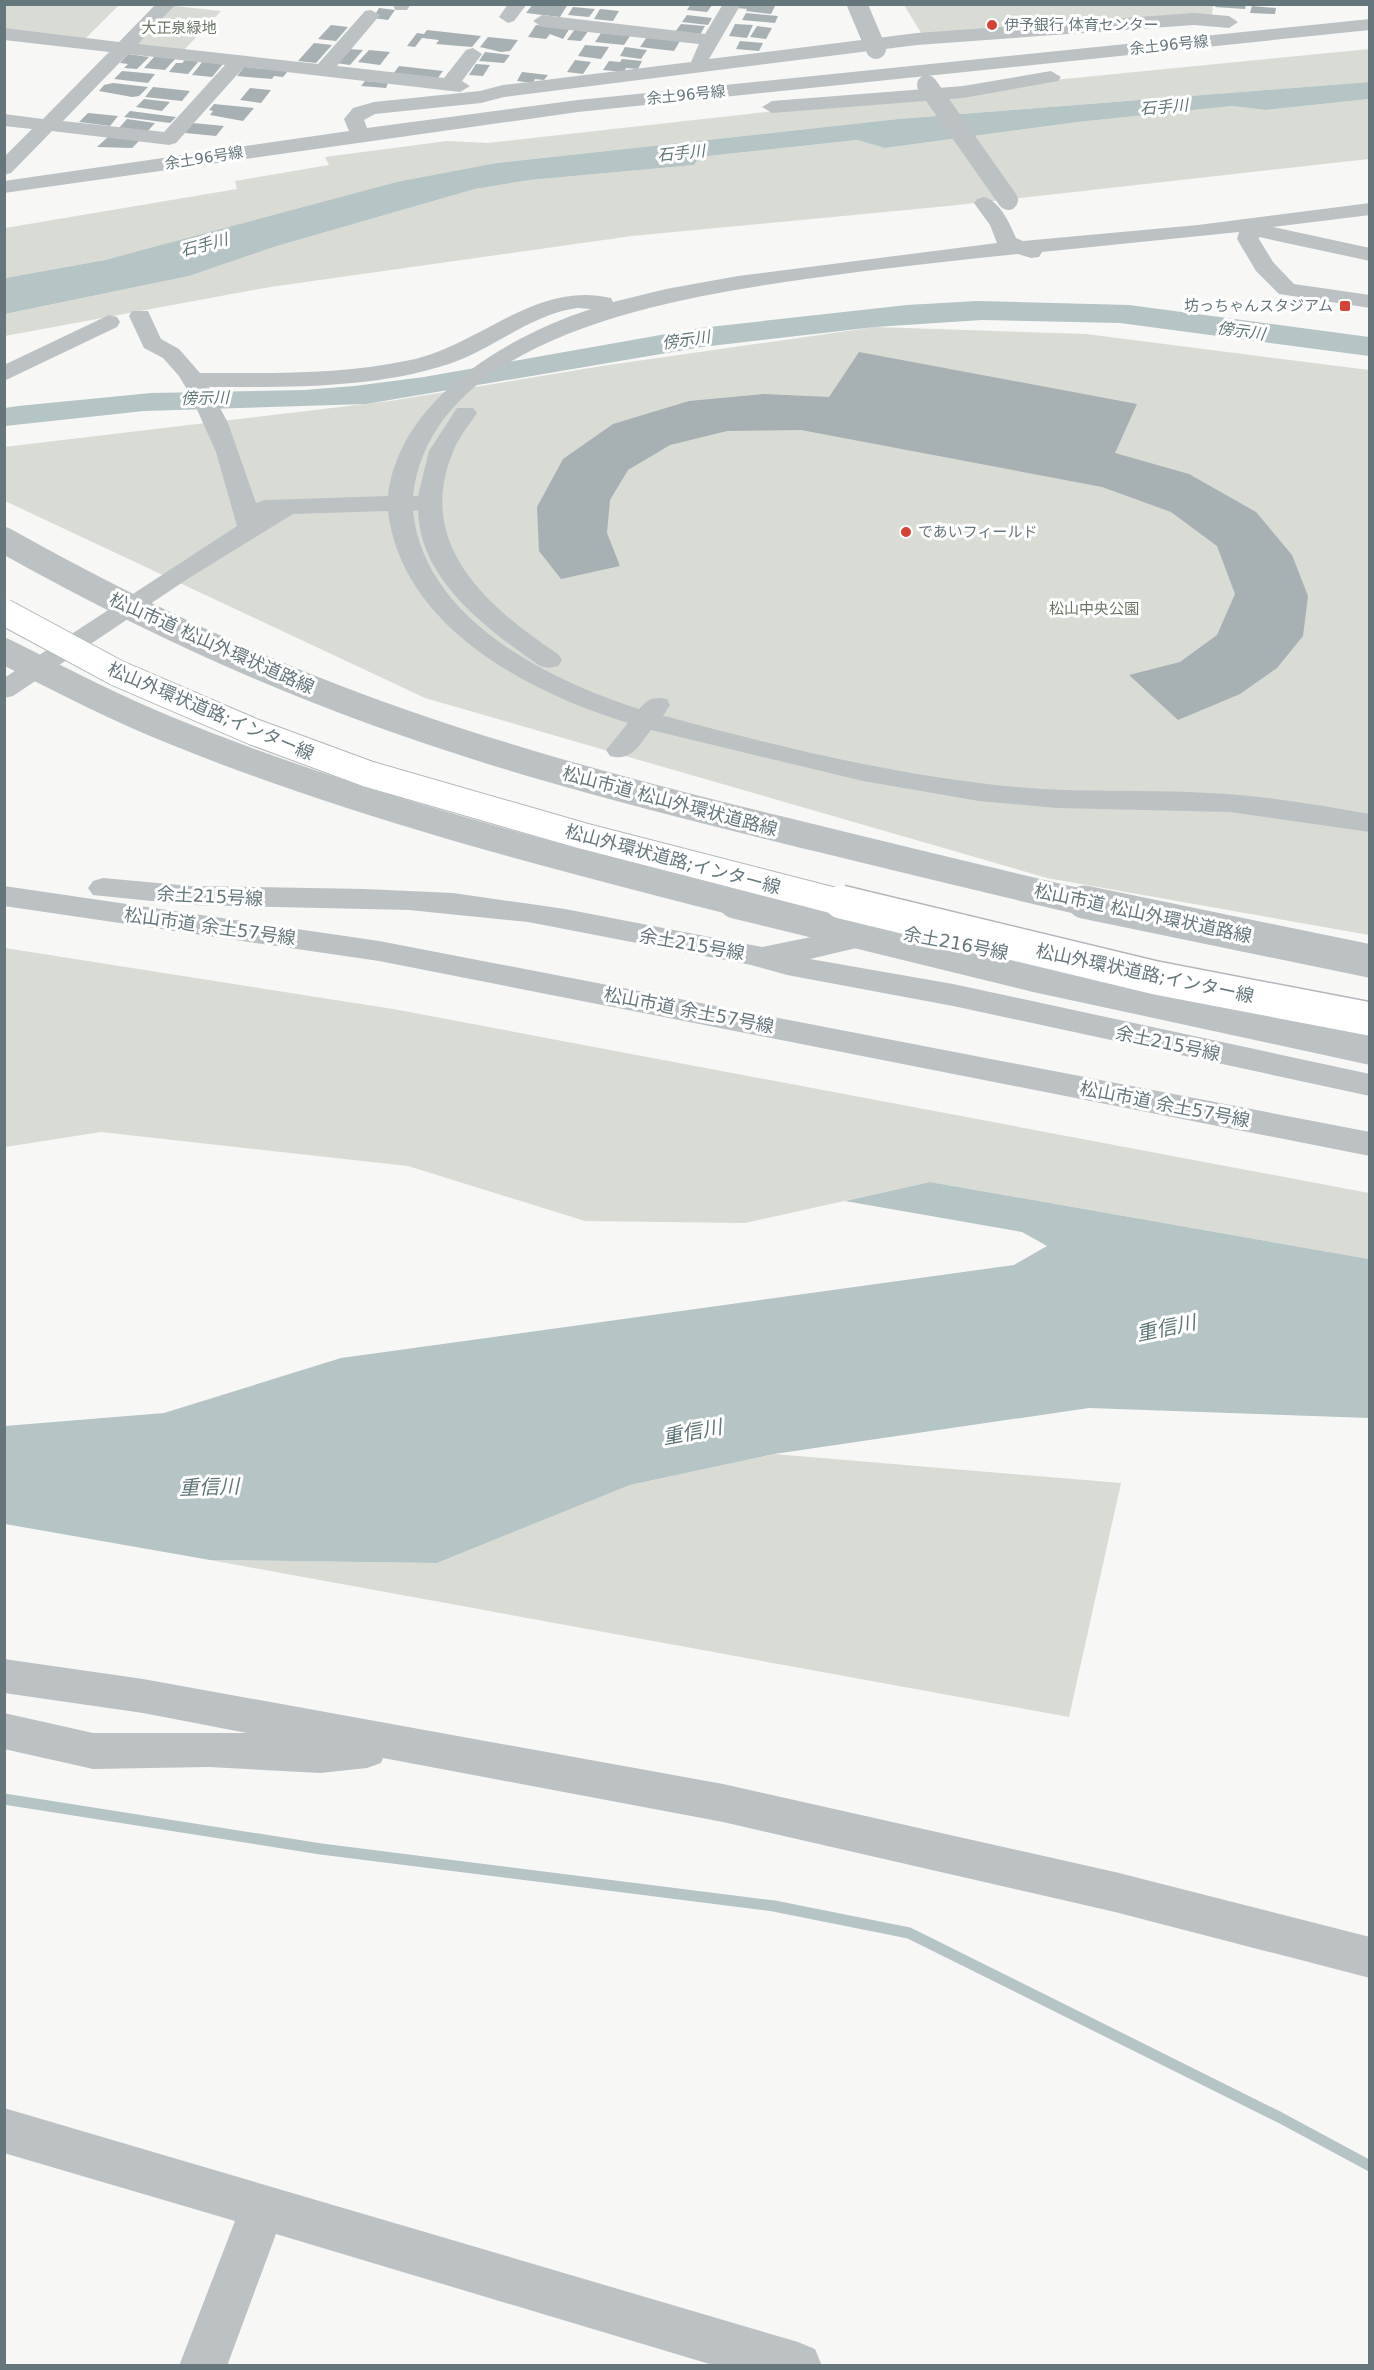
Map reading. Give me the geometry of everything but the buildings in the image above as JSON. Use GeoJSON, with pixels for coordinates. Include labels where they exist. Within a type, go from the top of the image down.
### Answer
{"type":"FeatureCollection","features":[{"type":"Feature","properties":{"kind":"highway","name":"松山外環状道路;インター線"},"geometry":{"type":"LineString","coordinates":[[4,612],[117,673],[166,695],[254,732],[368,774],[583,836],[860,907],[1156,978],[1370,1019]]}},
{"type":"Feature","properties":{"kind":"street"},"geometry":{"type":"LineString","coordinates":[[4,170],[166,4]]}},
{"type":"Feature","properties":{"kind":"street"},"geometry":{"type":"LineString","coordinates":[[696,64],[732,4]]}},
{"type":"Feature","properties":{"kind":"street"},"geometry":{"type":"LineString","coordinates":[[857,4],[876,49],[911,79],[1020,234]]}},
{"type":"Feature","properties":{"kind":"street"},"geometry":{"type":"LineString","coordinates":[[360,135],[354,118],[360,112],[454,90],[917,39],[1194,19],[1225,22],[1340,10]]}},
{"type":"Feature","properties":{"kind":"street"},"geometry":{"type":"LineString","coordinates":[[323,70],[371,15]]}},
{"type":"Feature","properties":{"kind":"street"},"geometry":{"type":"LineString","coordinates":[[1291,15],[1332,19],[1370,16]]}},
{"type":"Feature","properties":{"kind":"street"},"geometry":{"type":"LineString","coordinates":[[542,21],[711,40]]}},
{"type":"Feature","properties":{"kind":"street","name":"余土96号線"},"geometry":{"type":"LineString","coordinates":[[4,187],[578,106],[911,79],[1370,24]]}},
{"type":"Feature","properties":{"kind":"street"},"geometry":{"type":"LineString","coordinates":[[890,27],[925,116]]}},
{"type":"Feature","properties":{"kind":"street"},"geometry":{"type":"LineString","coordinates":[[4,34],[323,70],[454,90]]}},
{"type":"Feature","properties":{"kind":"street"},"geometry":{"type":"LineString","coordinates":[[947,78],[1370,35]]}},
{"type":"Feature","properties":{"kind":"street"},"geometry":{"type":"LineString","coordinates":[[454,90],[473,54]]}},
{"type":"Feature","properties":{"kind":"street"},"geometry":{"type":"LineString","coordinates":[[4,120],[170,139],[240,60]]}},
{"type":"Feature","properties":{"kind":"street"},"geometry":{"type":"LineString","coordinates":[[750,110],[969,92],[1072,75]]}},
{"type":"Feature","properties":{"kind":"street"},"geometry":{"type":"LineString","coordinates":[[4,206],[307,156],[911,79]]}},
{"type":"Feature","properties":{"kind":"street"},"geometry":{"type":"LineString","coordinates":[[971,183],[984,202],[1020,234],[1096,253],[1205,240],[1252,229],[1370,209]]}},
{"type":"Feature","properties":{"kind":"street"},"geometry":{"type":"LineString","coordinates":[[1360,222],[1075,242],[1020,234],[683,303],[615,322],[560,345],[499,380],[463,416],[441,450],[431,476],[428,502],[435,536],[448,568],[473,600],[493,620],[549,660],[651,712],[895,780],[966,791],[1058,799],[1228,803],[1370,823]]}},
{"type":"Feature","properties":{"kind":"street"},"geometry":{"type":"LineString","coordinates":[[1332,248],[1326,235],[1330,230],[1360,222]]}},
{"type":"Feature","properties":{"kind":"street"},"geometry":{"type":"LineString","coordinates":[[1252,229],[1370,255]]}},
{"type":"Feature","properties":{"kind":"street"},"geometry":{"type":"LineString","coordinates":[[1252,229],[1257,256]]}},
{"type":"Feature","properties":{"kind":"street"},"geometry":{"type":"LineString","coordinates":[[1020,234],[962,253],[672,292],[618,305],[561,326],[507,355],[475,375],[451,397],[434,417],[415,449],[405,474],[399,503],[406,539],[420,573],[445,608],[467,630],[528,673],[571,694],[651,712],[969,772],[1056,779],[1227,783],[1370,803]]}},
{"type":"Feature","properties":{"kind":"street"},"geometry":{"type":"LineString","coordinates":[[1205,240],[1236,244],[1257,256],[1287,289],[1370,302]]}},
{"type":"Feature","properties":{"kind":"street"},"geometry":{"type":"LineString","coordinates":[[197,383],[322,377],[382,371],[439,360],[460,352],[514,321],[557,303],[574,300],[618,305]]}},
{"type":"Feature","properties":{"kind":"street"},"geometry":{"type":"LineString","coordinates":[[140,316],[152,343],[162,346],[197,383],[210,414],[227,443],[248,518]]}},
{"type":"Feature","properties":{"kind":"street"},"geometry":{"type":"LineString","coordinates":[[4,374],[109,322]]}},
{"type":"Feature","properties":{"kind":"street"},"geometry":{"type":"LineString","coordinates":[[4,690],[152,590],[248,518],[287,507],[428,502]]}},
{"type":"Feature","properties":{"kind":"street","name":"松山市道 松山外環状道路線"},"geometry":{"type":"LineString","coordinates":[[4,540],[102,595],[223,652],[323,692],[507,757],[618,789],[877,854],[1171,920],[1370,961]]}},
{"type":"Feature","properties":{"kind":"street"},"geometry":{"type":"LineString","coordinates":[[4,651],[81,690],[221,751],[339,793],[455,828],[868,936],[1144,1001],[1370,1048]]}},
{"type":"Feature","properties":{"kind":"street"},"geometry":{"type":"LineString","coordinates":[[620,750],[651,712]]}},
{"type":"Feature","properties":{"kind":"street","name":"余土215号線"},"geometry":{"type":"LineString","coordinates":[[4,875],[183,897],[453,903],[753,955],[787,965],[953,995],[1370,1085]]}},
{"type":"Feature","properties":{"kind":"street","name":"松山市道 余土57号線"},"geometry":{"type":"LineString","coordinates":[[4,896],[379,951],[1370,1144]]}},
{"type":"Feature","properties":{"kind":"street","name":"余土216号線"},"geometry":{"type":"LineString","coordinates":[[753,955],[796,952],[898,931],[1209,998],[1232,997],[1254,990],[1289,989],[1370,1003]]}},
{"type":"Feature","properties":{"kind":"street"},"geometry":{"type":"LineString","coordinates":[[4,1676],[143,1696],[723,1803],[1115,1893],[1370,1958]]}},
{"type":"Feature","properties":{"kind":"street"},"geometry":{"type":"LineString","coordinates":[[4,1731],[93,1750],[209,1749],[320,1755],[362,1752],[385,1742]]}},
{"type":"Feature","properties":{"kind":"street"},"geometry":{"type":"LineString","coordinates":[[4,2130],[798,2366]]}},
{"type":"Feature","properties":{"kind":"street"},"geometry":{"type":"LineString","coordinates":[[203,2366],[263,2207]]}},
{"type":"Feature","properties":{"kind":"green space"},"geometry":{"type":"Polygon","coordinates":[[[4,5],[119,5],[84,40],[5,31],[4,5]]]}},
{"type":"Feature","properties":{"kind":"green space","name":"伊予銀行 体育センター"},"geometry":{"type":"Polygon","coordinates":[[[904,5],[1213,5],[1212,15],[923,36],[904,5]]]}},
{"type":"Feature","properties":{"kind":"green space","name":"大正泉緑地"},"geometry":{"type":"Polygon","coordinates":[[[174,6],[221,11],[184,50],[136,45],[174,6]]]}},
{"type":"Feature","properties":{"kind":"green space"},"geometry":{"type":"Polygon","coordinates":[[[1369,49],[1369,82],[898,119],[497,163],[105,260],[5,278],[5,228],[237,189],[235,181],[329,165],[325,157],[447,141],[488,143],[1054,80],[1369,49]]]}},
{"type":"Feature","properties":{"kind":"green space"},"geometry":{"type":"Polygon","coordinates":[[[1369,99],[1369,159],[948,206],[632,236],[270,287],[5,336],[5,314],[189,276],[277,246],[475,189],[530,180],[693,165],[699,157],[857,140],[885,148],[1078,122],[1232,106],[1266,110],[1369,99]]]}},
{"type":"Feature","properties":{"kind":"green space","name":"松山中央公園"},"geometry":{"type":"Polygon","coordinates":[[[875,327],[1086,334],[1369,370],[1369,935],[1047,878],[425,698],[5,501],[4,447],[390,401],[602,366],[875,327]]]}},
{"type":"Feature","properties":{"kind":"green space"},"geometry":{"type":"Polygon","coordinates":[[[5,948],[393,1009],[1369,1193],[1369,1259],[930,1182],[745,1223],[585,1221],[408,1166],[101,1132],[5,1147],[5,948]]]}},
{"type":"Feature","properties":{"kind":"green space"},"geometry":{"type":"Polygon","coordinates":[[[774,1454],[1121,1483],[1069,1717],[210,1560],[437,1563],[630,1485],[774,1454]]]}},
{"type":"Feature","properties":{"kind":"water","name":"石手川"},"geometry":{"type":"Polygon","coordinates":[[[1369,82],[1369,99],[1266,110],[1232,106],[1078,122],[885,148],[857,140],[699,157],[694,165],[530,180],[475,189],[277,246],[189,276],[5,314],[5,278],[105,260],[397,182],[497,163],[898,119],[1369,82]]]}},
{"type":"Feature","properties":{"kind":"water","name":"傍示川"},"geometry":{"type":"Polygon","coordinates":[[[977,301],[1129,305],[1369,337],[1369,356],[1120,323],[982,320],[875,327],[702,347],[366,404],[144,411],[5,426],[5,408],[18,406],[151,393],[305,390],[354,386],[424,377],[700,328],[907,305],[977,301]]]}},
{"type":"Feature","properties":{"kind":"water","name":"重信川"},"geometry":{"type":"Polygon","coordinates":[[[930,1182],[1369,1259],[1369,1418],[1089,1408],[774,1454],[630,1485],[437,1563],[210,1560],[5,1524],[5,1426],[164,1413],[341,1358],[1014,1265],[1047,1246],[1022,1232],[845,1201],[930,1182]]]}},
{"type":"Feature","properties":{"kind":"waterway"},"geometry":{"type":"LineString","coordinates":[[4,1799],[321,1849],[774,1906],[909,1933],[1279,2117],[1370,2166]]}},
{"type":"Feature","properties":{"kind":"place","name":"伊予銀行 体育センター"},"geometry":{"type":"Point","coordinates":[992,25]}},
{"type":"Feature","properties":{"kind":"place","name":"坊っちゃんスタジアム"},"geometry":{"type":"Point","coordinates":[1345,306]}},
{"type":"Feature","properties":{"kind":"place","name":"であいフィールド"},"geometry":{"type":"Point","coordinates":[906,532]}}]}
